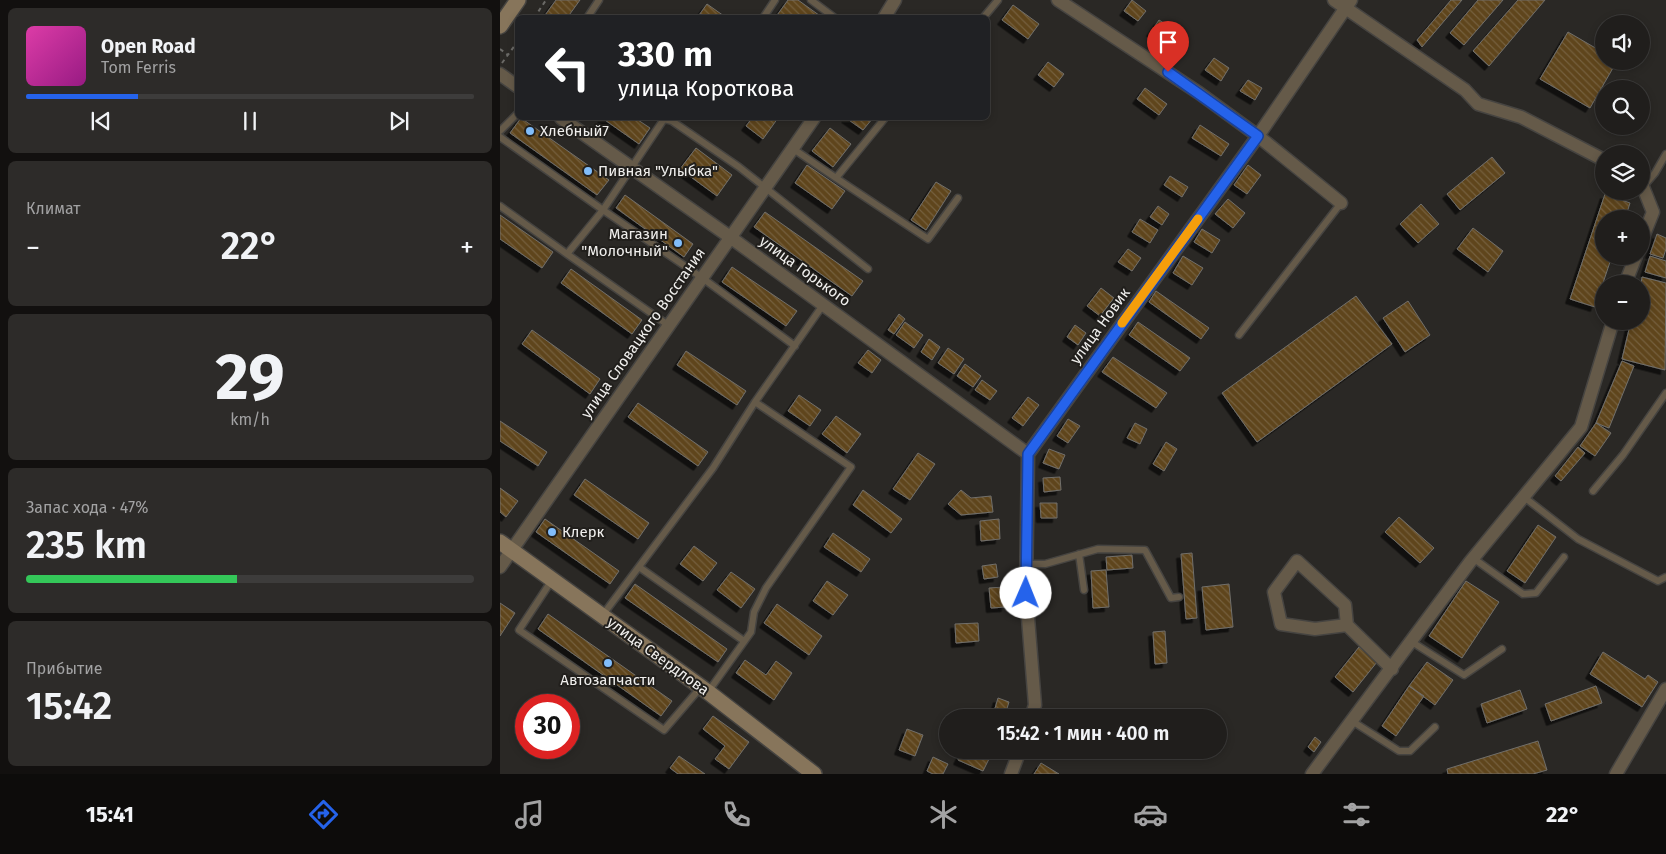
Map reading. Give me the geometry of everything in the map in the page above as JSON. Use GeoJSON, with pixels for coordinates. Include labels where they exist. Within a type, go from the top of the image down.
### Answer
{"type":"FeatureCollection","features":[{"type":"Feature","properties":{"kind":"main road"},"geometry":{"type":"LineString","coordinates":[[500,26],[518,0]]}},
{"type":"Feature","properties":{"kind":"main road","name":"улица Свердлова"},"geometry":{"type":"LineString","coordinates":[[506,546],[705,690],[814,774]]}},
{"type":"Feature","properties":{"kind":"street"},"geometry":{"type":"LineString","coordinates":[[886,15],[895,0]]}},
{"type":"Feature","properties":{"kind":"street"},"geometry":{"type":"LineString","coordinates":[[1058,0],[1199,93],[1258,136],[1341,203]]}},
{"type":"Feature","properties":{"kind":"street"},"geometry":{"type":"LineString","coordinates":[[1334,0],[1348,4],[1465,90],[1478,104],[1521,117],[1595,155]]}},
{"type":"Feature","properties":{"kind":"street","name":"улица Новик"},"geometry":{"type":"LineString","coordinates":[[1028,454],[1258,136],[1348,4]]}},
{"type":"Feature","properties":{"kind":"street"},"geometry":{"type":"LineString","coordinates":[[501,68],[515,84]]}},
{"type":"Feature","properties":{"kind":"street","name":"улица Горького"},"geometry":{"type":"LineString","coordinates":[[564,120],[730,237],[1028,454]]}},
{"type":"Feature","properties":{"kind":"street","name":"улица Словацкого Восстания"},"geometry":{"type":"LineString","coordinates":[[500,567],[506,546],[668,325],[813,120]]}},
{"type":"Feature","properties":{"kind":"street"},"geometry":{"type":"LineString","coordinates":[[1648,200],[1653,212],[1650,220]]}},
{"type":"Feature","properties":{"kind":"street"},"geometry":{"type":"LineString","coordinates":[[1312,774],[1473,558],[1581,427],[1610,330]]}},
{"type":"Feature","properties":{"kind":"street"},"geometry":{"type":"LineString","coordinates":[[1028,454],[1026,593],[1033,709]]}},
{"type":"Feature","properties":{"kind":"street"},"geometry":{"type":"LineString","coordinates":[[1347,625],[1315,629],[1281,624],[1274,592],[1297,561],[1346,605],[1347,625],[1392,669]]}},
{"type":"Feature","properties":{"kind":"street"},"geometry":{"type":"LineString","coordinates":[[1616,774],[1666,689]]}},
{"type":"Feature","properties":{"kind":"street"},"geometry":{"type":"LineString","coordinates":[[1011,774],[1017,759]]}},
{"type":"Feature","properties":{"kind":"lane"},"geometry":{"type":"LineString","coordinates":[[589,15],[599,0]]}},
{"type":"Feature","properties":{"kind":"lane"},"geometry":{"type":"LineString","coordinates":[[764,15],[775,0]]}},
{"type":"Feature","properties":{"kind":"lane"},"geometry":{"type":"LineString","coordinates":[[811,0],[831,15]]}},
{"type":"Feature","properties":{"kind":"lane"},"geometry":{"type":"LineString","coordinates":[[986,15],[998,0]]}},
{"type":"Feature","properties":{"kind":"lane"},"geometry":{"type":"LineString","coordinates":[[500,131],[515,115]]}},
{"type":"Feature","properties":{"kind":"lane"},"geometry":{"type":"LineString","coordinates":[[567,254],[603,210],[662,120]]}},
{"type":"Feature","properties":{"kind":"lane"},"geometry":{"type":"LineString","coordinates":[[674,120],[739,167],[868,269]]}},
{"type":"Feature","properties":{"kind":"lane"},"geometry":{"type":"LineString","coordinates":[[836,178],[883,120]]}},
{"type":"Feature","properties":{"kind":"lane"},"geometry":{"type":"LineString","coordinates":[[500,137],[701,277],[795,346]]}},
{"type":"Feature","properties":{"kind":"lane"},"geometry":{"type":"LineString","coordinates":[[792,148],[928,239],[958,198]]}},
{"type":"Feature","properties":{"kind":"lane"},"geometry":{"type":"LineString","coordinates":[[1650,177],[1664,164],[1666,154]]}},
{"type":"Feature","properties":{"kind":"lane"},"geometry":{"type":"LineString","coordinates":[[1240,335],[1341,203]]}},
{"type":"Feature","properties":{"kind":"lane"},"geometry":{"type":"LineString","coordinates":[[500,206],[668,325]]}},
{"type":"Feature","properties":{"kind":"lane"},"geometry":{"type":"LineString","coordinates":[[602,616],[713,468],[755,402],[823,305]]}},
{"type":"Feature","properties":{"kind":"lane"},"geometry":{"type":"LineString","coordinates":[[1593,491],[1623,455],[1666,393]]}},
{"type":"Feature","properties":{"kind":"lane"},"geometry":{"type":"LineString","coordinates":[[552,580],[519,630],[664,730],[705,690],[751,632],[754,612],[766,588],[851,467],[755,402]]}},
{"type":"Feature","properties":{"kind":"lane"},"geometry":{"type":"LineString","coordinates":[[1524,497],[1578,539],[1658,581],[1666,577]]}},
{"type":"Feature","properties":{"kind":"lane"},"geometry":{"type":"LineString","coordinates":[[1026,564],[1045,564],[1098,549],[1145,550],[1171,598],[1179,597]]}},
{"type":"Feature","properties":{"kind":"lane"},"geometry":{"type":"LineString","coordinates":[[1079,554],[1084,590]]}},
{"type":"Feature","properties":{"kind":"lane"},"geometry":{"type":"LineString","coordinates":[[1473,558],[1523,594],[1536,594],[1564,557]]}},
{"type":"Feature","properties":{"kind":"lane"},"geometry":{"type":"LineString","coordinates":[[639,567],[744,641]]}},
{"type":"Feature","properties":{"kind":"lane"},"geometry":{"type":"LineString","coordinates":[[1412,642],[1464,675],[1502,649]]}},
{"type":"Feature","properties":{"kind":"lane"},"geometry":{"type":"LineString","coordinates":[[1352,722],[1399,751],[1410,751],[1435,727]]}},
{"type":"Feature","properties":{"kind":"path"},"geometry":{"type":"LineString","coordinates":[[536,15],[546,0]]}},
{"type":"Feature","properties":{"kind":"path"},"geometry":{"type":"LineString","coordinates":[[501,68],[515,44]]}},
{"type":"Feature","properties":{"kind":"path"},"geometry":{"type":"LineString","coordinates":[[500,49],[508,54]]}},
{"type":"Feature","properties":{"kind":"building"},"geometry":{"type":"Polygon","coordinates":[[[556,0],[580,0],[569,15],[545,15],[556,0]]]}},
{"type":"Feature","properties":{"kind":"building"},"geometry":{"type":"Polygon","coordinates":[[[788,0],[798,0],[819,15],[777,15],[788,0]]]}},
{"type":"Feature","properties":{"kind":"building"},"geometry":{"type":"Polygon","coordinates":[[[1132,0],[1146,11],[1138,21],[1124,11],[1132,0]]]}},
{"type":"Feature","properties":{"kind":"building"},"geometry":{"type":"Polygon","coordinates":[[[1451,0],[1462,0],[1422,47],[1417,40],[1451,0]]]}},
{"type":"Feature","properties":{"kind":"building"},"geometry":{"type":"Polygon","coordinates":[[[1478,0],[1503,0],[1464,45],[1450,33],[1478,0]]]}},
{"type":"Feature","properties":{"kind":"building"},"geometry":{"type":"Polygon","coordinates":[[[1518,0],[1545,0],[1489,66],[1473,51],[1518,0]]]}},
{"type":"Feature","properties":{"kind":"building"},"geometry":{"type":"Polygon","coordinates":[[[707,4],[723,15],[699,15],[707,4]]]}},
{"type":"Feature","properties":{"kind":"building"},"geometry":{"type":"Polygon","coordinates":[[[1013,5],[1039,24],[1028,39],[1002,20],[1013,5]]]}},
{"type":"Feature","properties":{"kind":"building"},"geometry":{"type":"Polygon","coordinates":[[[1159,20],[1175,30],[1167,42],[1151,32],[1159,20]]]}},
{"type":"Feature","properties":{"kind":"building"},"geometry":{"type":"Polygon","coordinates":[[[1568,32],[1595,48],[1595,70],[1612,70],[1606,80],[1595,80],[1595,99],[1590,108],[1540,79],[1568,32]]]}},
{"type":"Feature","properties":{"kind":"building"},"geometry":{"type":"Polygon","coordinates":[[[1214,58],[1229,68],[1221,81],[1205,70],[1214,58]]]}},
{"type":"Feature","properties":{"kind":"building"},"geometry":{"type":"Polygon","coordinates":[[[1048,62],[1064,74],[1054,87],[1038,75],[1048,62]]]}},
{"type":"Feature","properties":{"kind":"building"},"geometry":{"type":"Polygon","coordinates":[[[1248,80],[1262,88],[1255,100],[1240,91],[1248,80]]]}},
{"type":"Feature","properties":{"kind":"building"},"geometry":{"type":"Polygon","coordinates":[[[1145,88],[1167,104],[1159,115],[1137,99],[1145,88]]]}},
{"type":"Feature","properties":{"kind":"building"},"geometry":{"type":"Polygon","coordinates":[[[520,120],[524,120],[609,180],[597,195],[510,133],[520,120]]]}},
{"type":"Feature","properties":{"kind":"building"},"geometry":{"type":"Polygon","coordinates":[[[605,120],[638,120],[650,128],[639,144],[605,120]]]}},
{"type":"Feature","properties":{"kind":"building"},"geometry":{"type":"Polygon","coordinates":[[[750,120],[777,120],[763,139],[746,126],[750,120]]]}},
{"type":"Feature","properties":{"kind":"building"},"geometry":{"type":"Polygon","coordinates":[[[849,120],[871,120],[863,130],[849,120]]]}},
{"type":"Feature","properties":{"kind":"building"},"geometry":{"type":"Polygon","coordinates":[[[1200,125],[1229,144],[1221,156],[1192,138],[1200,125]]]}},
{"type":"Feature","properties":{"kind":"building"},"geometry":{"type":"Polygon","coordinates":[[[830,128],[851,144],[833,167],[812,151],[830,128]]]}},
{"type":"Feature","properties":{"kind":"building"},"geometry":{"type":"Polygon","coordinates":[[[696,148],[732,175],[717,196],[680,169],[696,148]]]}},
{"type":"Feature","properties":{"kind":"building"},"geometry":{"type":"Polygon","coordinates":[[[1492,157],[1505,173],[1460,210],[1447,194],[1492,157]]]}},
{"type":"Feature","properties":{"kind":"building"},"geometry":{"type":"Polygon","coordinates":[[[807,165],[845,191],[832,209],[795,183],[807,165]]]}},
{"type":"Feature","properties":{"kind":"building"},"geometry":{"type":"Polygon","coordinates":[[[1248,165],[1261,175],[1247,194],[1234,185],[1248,165]]]}},
{"type":"Feature","properties":{"kind":"building"},"geometry":{"type":"Polygon","coordinates":[[[1170,176],[1188,187],[1182,197],[1164,185],[1170,176]]]}},
{"type":"Feature","properties":{"kind":"building"},"geometry":{"type":"Polygon","coordinates":[[[936,182],[951,191],[926,230],[911,220],[936,182]]]}},
{"type":"Feature","properties":{"kind":"building"},"geometry":{"type":"Polygon","coordinates":[[[625,195],[693,244],[684,257],[616,208],[625,195]]]}},
{"type":"Feature","properties":{"kind":"building"},"geometry":{"type":"Polygon","coordinates":[[[1228,199],[1245,213],[1233,228],[1215,214],[1228,199]]]}},
{"type":"Feature","properties":{"kind":"building"},"geometry":{"type":"Polygon","coordinates":[[[1603,200],[1622,200],[1630,203],[1628,210],[1600,210],[1603,200]]]}},
{"type":"Feature","properties":{"kind":"building"},"geometry":{"type":"Polygon","coordinates":[[[1421,204],[1439,224],[1418,243],[1400,224],[1421,204]]]}},
{"type":"Feature","properties":{"kind":"building"},"geometry":{"type":"Polygon","coordinates":[[[1158,206],[1169,214],[1162,225],[1150,217],[1158,206]]]}},
{"type":"Feature","properties":{"kind":"building"},"geometry":{"type":"Polygon","coordinates":[[[765,212],[863,281],[852,296],[754,227],[765,212]]]}},
{"type":"Feature","properties":{"kind":"building"},"geometry":{"type":"Polygon","coordinates":[[[500,215],[553,252],[542,268],[500,239],[500,215]]]}},
{"type":"Feature","properties":{"kind":"building"},"geometry":{"type":"Polygon","coordinates":[[[1140,219],[1158,230],[1150,243],[1132,232],[1140,219]]]}},
{"type":"Feature","properties":{"kind":"building"},"geometry":{"type":"Polygon","coordinates":[[[1595,224],[1595,265],[1609,265],[1606,275],[1595,275],[1595,307],[1570,299],[1595,224]]]}},
{"type":"Feature","properties":{"kind":"building"},"geometry":{"type":"Polygon","coordinates":[[[1473,228],[1503,251],[1488,272],[1457,249],[1473,228]]]}},
{"type":"Feature","properties":{"kind":"building"},"geometry":{"type":"Polygon","coordinates":[[[1202,229],[1220,240],[1212,253],[1194,242],[1202,229]]]}},
{"type":"Feature","properties":{"kind":"building"},"geometry":{"type":"Polygon","coordinates":[[[1657,234],[1666,238],[1666,249],[1663,258],[1650,254],[1657,234]]]}},
{"type":"Feature","properties":{"kind":"building"},"geometry":{"type":"Polygon","coordinates":[[[1128,249],[1141,258],[1132,271],[1118,262],[1128,249]]]}},
{"type":"Feature","properties":{"kind":"building"},"geometry":{"type":"Polygon","coordinates":[[[1183,256],[1203,268],[1192,285],[1173,273],[1183,256]]]}},
{"type":"Feature","properties":{"kind":"building"},"geometry":{"type":"Polygon","coordinates":[[[1650,256],[1666,261],[1666,278],[1645,272],[1647,265],[1650,265],[1650,256]]]}},
{"type":"Feature","properties":{"kind":"building"},"geometry":{"type":"Polygon","coordinates":[[[732,267],[797,311],[786,326],[722,282],[732,267]]]}},
{"type":"Feature","properties":{"kind":"building"},"geometry":{"type":"Polygon","coordinates":[[[571,269],[642,320],[632,334],[561,283],[571,269]]]}},
{"type":"Feature","properties":{"kind":"building"},"geometry":{"type":"Polygon","coordinates":[[[1650,279],[1666,283],[1665,370],[1622,359],[1629,330],[1650,330],[1650,279]]]}},
{"type":"Feature","properties":{"kind":"building"},"geometry":{"type":"Polygon","coordinates":[[[1101,288],[1114,298],[1100,316],[1087,306],[1101,288]]]}},
{"type":"Feature","properties":{"kind":"building"},"geometry":{"type":"Polygon","coordinates":[[[1156,291],[1209,328],[1201,339],[1149,302],[1156,291]]]}},
{"type":"Feature","properties":{"kind":"building"},"geometry":{"type":"Polygon","coordinates":[[[1356,296],[1392,344],[1257,442],[1222,393],[1356,296]]]}},
{"type":"Feature","properties":{"kind":"building"},"geometry":{"type":"Polygon","coordinates":[[[1408,301],[1430,335],[1405,352],[1383,318],[1408,301]]]}},
{"type":"Feature","properties":{"kind":"building"},"geometry":{"type":"Polygon","coordinates":[[[899,314],[905,319],[894,334],[888,330],[899,314]]]}},
{"type":"Feature","properties":{"kind":"building"},"geometry":{"type":"Polygon","coordinates":[[[905,322],[923,335],[914,348],[896,335],[905,322]]]}},
{"type":"Feature","properties":{"kind":"building"},"geometry":{"type":"Polygon","coordinates":[[[1138,322],[1190,358],[1180,371],[1129,335],[1138,322]]]}},
{"type":"Feature","properties":{"kind":"building"},"geometry":{"type":"Polygon","coordinates":[[[1075,325],[1086,333],[1078,345],[1067,337],[1075,325]]]}},
{"type":"Feature","properties":{"kind":"building"},"geometry":{"type":"Polygon","coordinates":[[[532,330],[600,379],[590,394],[522,344],[532,330]]]}},
{"type":"Feature","properties":{"kind":"building"},"geometry":{"type":"Polygon","coordinates":[[[929,339],[940,347],[932,360],[921,352],[929,339]]]}},
{"type":"Feature","properties":{"kind":"building"},"geometry":{"type":"Polygon","coordinates":[[[948,348],[964,359],[954,374],[938,363],[948,348]]]}},
{"type":"Feature","properties":{"kind":"building"},"geometry":{"type":"Polygon","coordinates":[[[868,350],[881,360],[872,373],[858,363],[868,350]]]}},
{"type":"Feature","properties":{"kind":"building"},"geometry":{"type":"Polygon","coordinates":[[[686,351],[746,391],[737,405],[677,365],[686,351]]]}},
{"type":"Feature","properties":{"kind":"building"},"geometry":{"type":"Polygon","coordinates":[[[1113,357],[1167,393],[1156,408],[1102,372],[1113,357]]]}},
{"type":"Feature","properties":{"kind":"building"},"geometry":{"type":"Polygon","coordinates":[[[1622,361],[1634,366],[1609,428],[1596,423],[1622,361]]]}},
{"type":"Feature","properties":{"kind":"building"},"geometry":{"type":"Polygon","coordinates":[[[965,364],[981,376],[973,387],[957,376],[965,364]]]}},
{"type":"Feature","properties":{"kind":"building"},"geometry":{"type":"Polygon","coordinates":[[[982,380],[997,391],[990,400],[975,390],[982,380]]]}},
{"type":"Feature","properties":{"kind":"building"},"geometry":{"type":"Polygon","coordinates":[[[799,395],[821,410],[810,426],[788,411],[799,395]]]}},
{"type":"Feature","properties":{"kind":"building"},"geometry":{"type":"Polygon","coordinates":[[[1028,397],[1039,405],[1023,426],[1012,418],[1028,397]]]}},
{"type":"Feature","properties":{"kind":"building"},"geometry":{"type":"Polygon","coordinates":[[[638,403],[708,452],[698,466],[628,417],[638,403]]]}},
{"type":"Feature","properties":{"kind":"building"},"geometry":{"type":"Polygon","coordinates":[[[836,416],[861,434],[847,453],[822,434],[836,416]]]}},
{"type":"Feature","properties":{"kind":"building"},"geometry":{"type":"Polygon","coordinates":[[[1068,419],[1080,426],[1068,443],[1057,436],[1068,419]]]}},
{"type":"Feature","properties":{"kind":"building"},"geometry":{"type":"Polygon","coordinates":[[[500,421],[547,452],[538,466],[500,441],[500,421]]]}},
{"type":"Feature","properties":{"kind":"building"},"geometry":{"type":"Polygon","coordinates":[[[1135,423],[1147,429],[1140,444],[1127,438],[1135,423]]]}},
{"type":"Feature","properties":{"kind":"building"},"geometry":{"type":"Polygon","coordinates":[[[1596,423],[1611,433],[1595,456],[1580,446],[1596,423]]]}},
{"type":"Feature","properties":{"kind":"building"},"geometry":{"type":"Polygon","coordinates":[[[1166,442],[1177,449],[1164,471],[1153,464],[1166,442]]]}},
{"type":"Feature","properties":{"kind":"building"},"geometry":{"type":"Polygon","coordinates":[[[1578,447],[1585,453],[1561,481],[1555,476],[1578,447]]]}},
{"type":"Feature","properties":{"kind":"building"},"geometry":{"type":"Polygon","coordinates":[[[1049,449],[1065,455],[1059,469],[1043,463],[1049,449]]]}},
{"type":"Feature","properties":{"kind":"building"},"geometry":{"type":"Polygon","coordinates":[[[918,453],[935,464],[910,500],[893,489],[918,453]]]}},
{"type":"Feature","properties":{"kind":"building"},"geometry":{"type":"Polygon","coordinates":[[[1060,477],[1061,490],[1044,492],[1043,478],[1060,477]]]}},
{"type":"Feature","properties":{"kind":"building"},"geometry":{"type":"Polygon","coordinates":[[[585,479],[649,523],[638,539],[574,495],[585,479]]]}},
{"type":"Feature","properties":{"kind":"building"},"geometry":{"type":"Polygon","coordinates":[[[500,488],[518,501],[506,517],[500,512],[500,488]]]}},
{"type":"Feature","properties":{"kind":"building"},"geometry":{"type":"Polygon","coordinates":[[[863,490],[902,519],[891,533],[853,505],[863,490]]]}},
{"type":"Feature","properties":{"kind":"building"},"geometry":{"type":"Polygon","coordinates":[[[961,490],[971,498],[991,496],[993,512],[961,515],[948,504],[961,490]]]}},
{"type":"Feature","properties":{"kind":"building"},"geometry":{"type":"Polygon","coordinates":[[[1040,503],[1057,503],[1057,518],[1041,518],[1040,503]]]}},
{"type":"Feature","properties":{"kind":"building"},"geometry":{"type":"Polygon","coordinates":[[[1399,517],[1434,548],[1420,563],[1385,532],[1399,517]]]}},
{"type":"Feature","properties":{"kind":"building"},"geometry":{"type":"Polygon","coordinates":[[[545,519],[619,571],[610,584],[536,532],[545,519]]]}},
{"type":"Feature","properties":{"kind":"building"},"geometry":{"type":"Polygon","coordinates":[[[999,519],[1000,539],[981,541],[980,521],[999,519]]]}},
{"type":"Feature","properties":{"kind":"building"},"geometry":{"type":"Polygon","coordinates":[[[1538,525],[1556,537],[1525,583],[1507,571],[1538,525]]]}},
{"type":"Feature","properties":{"kind":"building"},"geometry":{"type":"Polygon","coordinates":[[[833,533],[870,559],[861,572],[824,547],[833,533]]]}},
{"type":"Feature","properties":{"kind":"building"},"geometry":{"type":"Polygon","coordinates":[[[694,546],[717,563],[703,581],[680,564],[694,546]]]}},
{"type":"Feature","properties":{"kind":"building"},"geometry":{"type":"Polygon","coordinates":[[[1192,553],[1197,618],[1186,619],[1181,554],[1192,553]]]}},
{"type":"Feature","properties":{"kind":"building"},"geometry":{"type":"Polygon","coordinates":[[[1132,555],[1133,568],[1107,570],[1106,557],[1132,555]]]}},
{"type":"Feature","properties":{"kind":"building"},"geometry":{"type":"Polygon","coordinates":[[[996,564],[998,577],[984,579],[982,566],[996,564]]]}},
{"type":"Feature","properties":{"kind":"building"},"geometry":{"type":"Polygon","coordinates":[[[1106,570],[1109,607],[1093,608],[1091,571],[1106,570]]]}},
{"type":"Feature","properties":{"kind":"building"},"geometry":{"type":"Polygon","coordinates":[[[731,572],[755,589],[741,608],[717,590],[731,572]]]}},
{"type":"Feature","properties":{"kind":"building"},"geometry":{"type":"Polygon","coordinates":[[[827,581],[848,595],[833,615],[813,601],[827,581]]]}},
{"type":"Feature","properties":{"kind":"building"},"geometry":{"type":"Polygon","coordinates":[[[1466,581],[1499,602],[1462,658],[1429,636],[1466,581]]]}},
{"type":"Feature","properties":{"kind":"building"},"geometry":{"type":"Polygon","coordinates":[[[635,584],[727,649],[718,662],[625,598],[635,584]]]}},
{"type":"Feature","properties":{"kind":"building"},"geometry":{"type":"Polygon","coordinates":[[[1229,584],[1233,627],[1206,630],[1202,587],[1229,584]]]}},
{"type":"Feature","properties":{"kind":"building"},"geometry":{"type":"Polygon","coordinates":[[[1005,587],[1006,607],[991,608],[989,588],[1005,587]]]}},
{"type":"Feature","properties":{"kind":"building"},"geometry":{"type":"Polygon","coordinates":[[[500,603],[515,613],[500,636],[500,603]]]}},
{"type":"Feature","properties":{"kind":"building"},"geometry":{"type":"Polygon","coordinates":[[[777,604],[822,636],[809,655],[764,623],[777,604]]]}},
{"type":"Feature","properties":{"kind":"building"},"geometry":{"type":"Polygon","coordinates":[[[548,614],[672,701],[661,716],[538,629],[548,614]]]}},
{"type":"Feature","properties":{"kind":"building"},"geometry":{"type":"Polygon","coordinates":[[[978,623],[979,641],[956,643],[955,624],[978,623]]]}},
{"type":"Feature","properties":{"kind":"building"},"geometry":{"type":"Polygon","coordinates":[[[1165,631],[1167,663],[1155,664],[1153,632],[1165,631]]]}},
{"type":"Feature","properties":{"kind":"building"},"geometry":{"type":"Polygon","coordinates":[[[1359,647],[1377,662],[1353,692],[1335,677],[1359,647]]]}},
{"type":"Feature","properties":{"kind":"building"},"geometry":{"type":"Polygon","coordinates":[[[1603,652],[1645,679],[1648,675],[1658,682],[1642,707],[1590,674],[1603,652]]]}},
{"type":"Feature","properties":{"kind":"building"},"geometry":{"type":"Polygon","coordinates":[[[745,660],[766,675],[776,661],[792,673],[774,700],[736,673],[745,660]]]}},
{"type":"Feature","properties":{"kind":"building"},"geometry":{"type":"Polygon","coordinates":[[[1427,662],[1453,680],[1435,705],[1409,686],[1427,662]]]}},
{"type":"Feature","properties":{"kind":"building"},"geometry":{"type":"Polygon","coordinates":[[[1409,686],[1424,696],[1396,736],[1382,726],[1409,686]]]}},
{"type":"Feature","properties":{"kind":"building"},"geometry":{"type":"Polygon","coordinates":[[[1596,686],[1602,703],[1551,721],[1545,704],[1596,686]]]}},
{"type":"Feature","properties":{"kind":"building"},"geometry":{"type":"Polygon","coordinates":[[[1520,690],[1527,709],[1487,723],[1481,704],[1520,690]]]}},
{"type":"Feature","properties":{"kind":"building"},"geometry":{"type":"Polygon","coordinates":[[[998,698],[1009,702],[1007,709],[995,709],[998,698]]]}},
{"type":"Feature","properties":{"kind":"building"},"geometry":{"type":"Polygon","coordinates":[[[713,716],[749,742],[729,769],[715,759],[725,746],[703,729],[713,716]]]}},
{"type":"Feature","properties":{"kind":"building"},"geometry":{"type":"Polygon","coordinates":[[[907,729],[923,735],[915,756],[899,750],[907,729]]]}},
{"type":"Feature","properties":{"kind":"building"},"geometry":{"type":"Polygon","coordinates":[[[1315,737],[1321,742],[1314,752],[1308,747],[1315,737]]]}},
{"type":"Feature","properties":{"kind":"building"},"geometry":{"type":"Polygon","coordinates":[[[1538,741],[1547,770],[1533,774],[1448,774],[1447,769],[1538,741]]]}},
{"type":"Feature","properties":{"kind":"building"},"geometry":{"type":"Polygon","coordinates":[[[679,756],[705,774],[678,774],[670,768],[679,756]]]}},
{"type":"Feature","properties":{"kind":"building"},"geometry":{"type":"Polygon","coordinates":[[[933,757],[948,764],[943,774],[933,774],[927,771],[933,757]]]}},
{"type":"Feature","properties":{"kind":"building"},"geometry":{"type":"Polygon","coordinates":[[[958,759],[989,759],[983,771],[958,759]]]}},
{"type":"Feature","properties":{"kind":"building"},"geometry":{"type":"Polygon","coordinates":[[[1041,763],[1059,774],[1034,774],[1041,763]]]}},
{"type":"Feature","properties":{"kind":"slow traffic"},"geometry":{"type":"LineString","coordinates":[[1122,323],[1198,219]]}},
{"type":"Feature","properties":{"kind":"place","name":"Хлебный7"},"geometry":{"type":"Point","coordinates":[530,131]}},
{"type":"Feature","properties":{"kind":"place","name":"Пивная \"Улыбка\""},"geometry":{"type":"Point","coordinates":[588,171]}},
{"type":"Feature","properties":{"kind":"place","name":"Магазин \"Молочный\""},"geometry":{"type":"Point","coordinates":[678,243]}},
{"type":"Feature","properties":{"kind":"place","name":"Клерк"},"geometry":{"type":"Point","coordinates":[552,532]}},
{"type":"Feature","properties":{"kind":"place","name":"Автозапчасти"},"geometry":{"type":"Point","coordinates":[608,663]}},
{"type":"Feature","properties":{"kind":"route"},"geometry":{"type":"LineString","coordinates":[[1026,593],[1028,454],[1258,136],[1168,72]]}}]}
